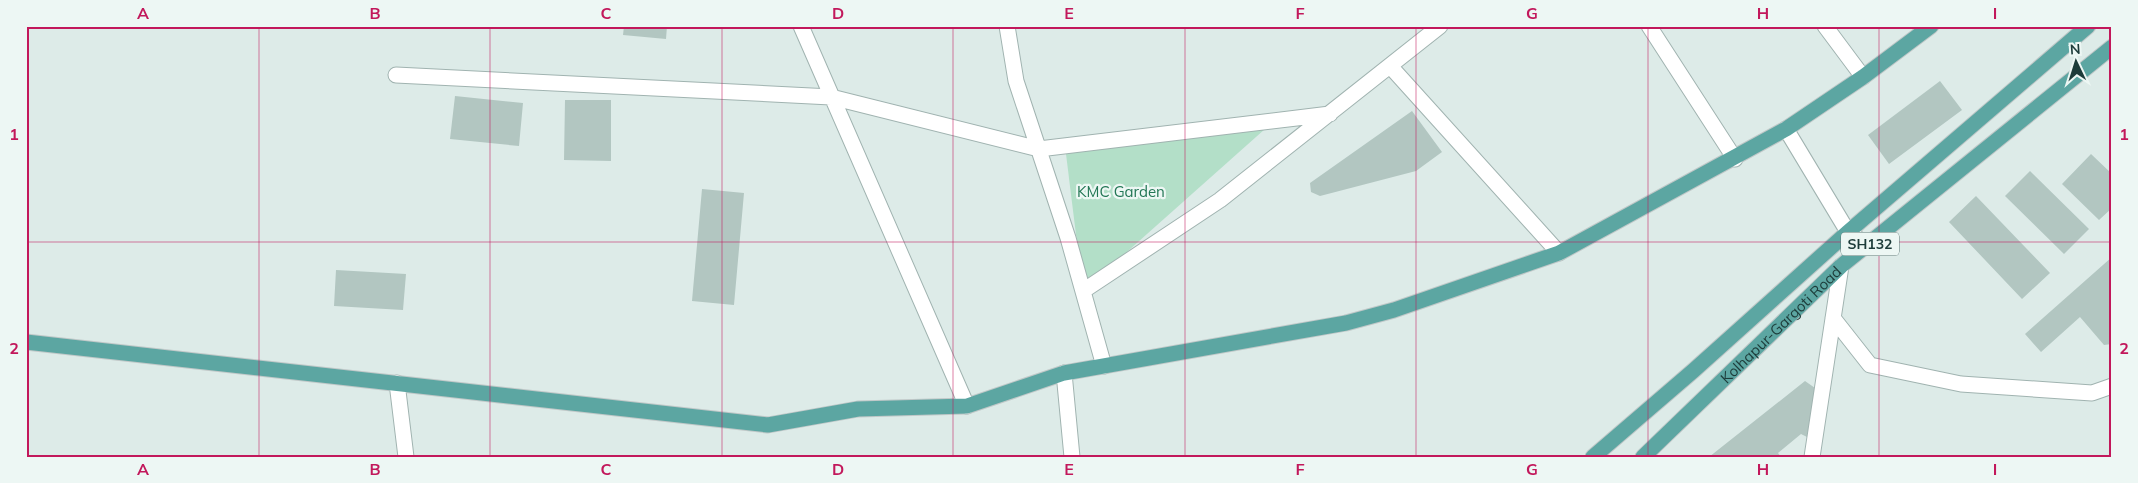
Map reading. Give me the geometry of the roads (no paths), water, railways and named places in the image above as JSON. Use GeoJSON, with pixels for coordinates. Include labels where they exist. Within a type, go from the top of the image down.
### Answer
{"type":"FeatureCollection","features":[{"type":"Feature","properties":{"kind":"main road"},"geometry":{"type":"LineString","coordinates":[[26,342],[768,425],[858,409],[967,406],[1064,373],[1346,323],[1394,310],[1559,253],[1735,159],[1786,129],[1863,77],[1931,26]]}},
{"type":"Feature","properties":{"kind":"main road"},"geometry":{"type":"LineString","coordinates":[[1593,457],[1693,371],[1848,232],[2088,26]]}},
{"type":"Feature","properties":{"kind":"main road","name":"Kolhapur-Gargoti Road"},"geometry":{"type":"LineString","coordinates":[[1643,457],[1840,266],[1869,246],[2112,47]]}},
{"type":"Feature","properties":{"kind":"street"},"geometry":{"type":"LineString","coordinates":[[801,26],[967,406]]}},
{"type":"Feature","properties":{"kind":"street"},"geometry":{"type":"LineString","coordinates":[[1006,26],[1016,80],[1083,291],[1104,366]]}},
{"type":"Feature","properties":{"kind":"street"},"geometry":{"type":"LineString","coordinates":[[1083,291],[1220,200],[1440,26]]}},
{"type":"Feature","properties":{"kind":"street"},"geometry":{"type":"LineString","coordinates":[[1649,26],[1735,159]]}},
{"type":"Feature","properties":{"kind":"street"},"geometry":{"type":"LineString","coordinates":[[1826,26],[1863,77]]}},
{"type":"Feature","properties":{"kind":"street"},"geometry":{"type":"LineString","coordinates":[[1390,66],[1559,253]]}},
{"type":"Feature","properties":{"kind":"street"},"geometry":{"type":"LineString","coordinates":[[396,75],[831,97],[1039,149],[1330,114]]}},
{"type":"Feature","properties":{"kind":"street"},"geometry":{"type":"LineString","coordinates":[[1786,129],[1848,232],[1869,246]]}},
{"type":"Feature","properties":{"kind":"street"},"geometry":{"type":"LineString","coordinates":[[1812,457],[1840,266]]}},
{"type":"Feature","properties":{"kind":"street"},"geometry":{"type":"LineString","coordinates":[[1833,318],[1870,365],[1961,384],[2092,393],[2112,386]]}},
{"type":"Feature","properties":{"kind":"street"},"geometry":{"type":"LineString","coordinates":[[1064,373],[1072,457]]}},
{"type":"Feature","properties":{"kind":"street"},"geometry":{"type":"LineString","coordinates":[[397,383],[406,457]]}},
{"type":"Feature","properties":{"kind":"park label","name":"KMC Garden"},"geometry":{"type":"Point","coordinates":[1121,191]}}]}
